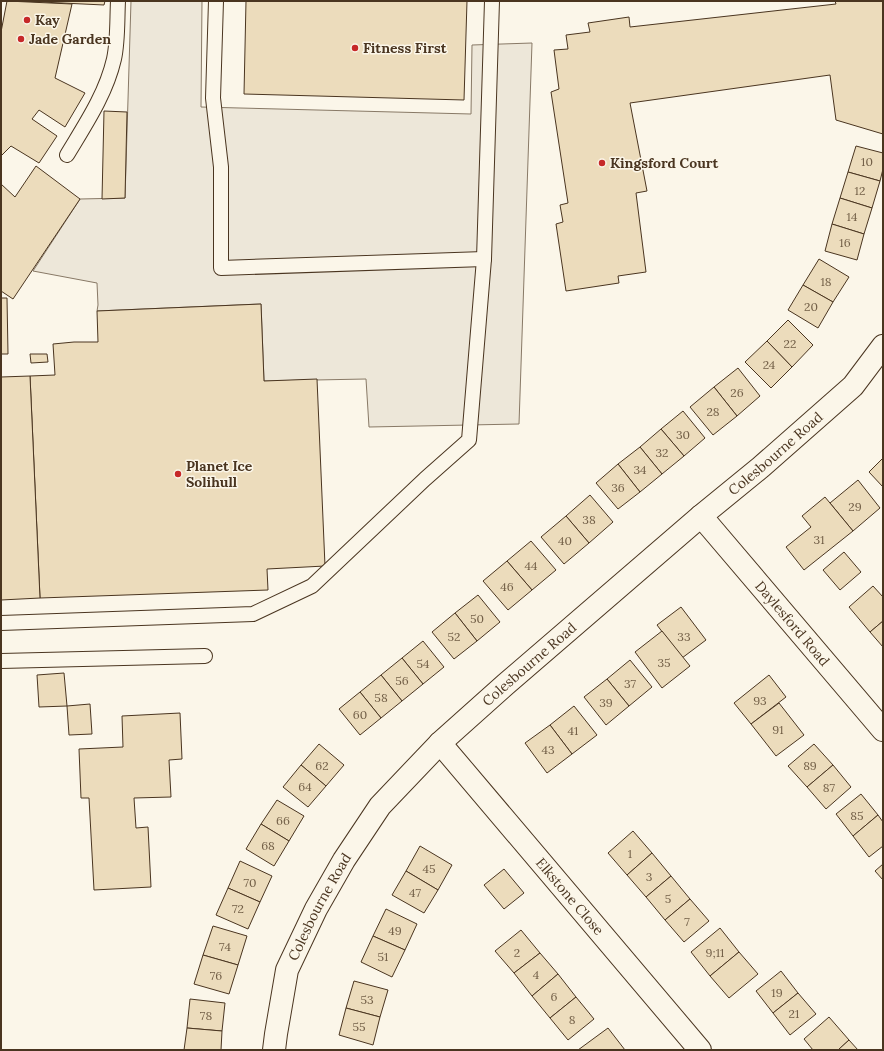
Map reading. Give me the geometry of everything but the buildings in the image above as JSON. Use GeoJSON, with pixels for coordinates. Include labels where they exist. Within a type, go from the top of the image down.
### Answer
{"type":"FeatureCollection","features":[{"type":"Feature","properties":{"kind":"street","name":"Colesbourne Road"},"geometry":{"type":"LineString","coordinates":[[274,1050],[287,970],[316,909],[344,860],[380,806],[440,743],[506,684],[701,516],[761,467],[853,386],[883,346]]}},
{"type":"Feature","properties":{"kind":"street","name":"Daylesford Road"},"geometry":{"type":"LineString","coordinates":[[701,516],[883,730]]}},
{"type":"Feature","properties":{"kind":"street","name":"Elkstone Close"},"geometry":{"type":"LineString","coordinates":[[440,743],[700,1050]]}},
{"type":"Feature","properties":{"kind":"lane"},"geometry":{"type":"LineString","coordinates":[[66,155],[88,119],[106,85],[114,58],[118,1]]}},
{"type":"Feature","properties":{"kind":"lane"},"geometry":{"type":"LineString","coordinates":[[216,1],[213,98],[220,167],[221,268],[484,259]]}},
{"type":"Feature","properties":{"kind":"lane"},"geometry":{"type":"LineString","coordinates":[[1,623],[253,614],[312,586],[425,479],[469,440],[484,259],[492,1]]}},
{"type":"Feature","properties":{"kind":"lane"},"geometry":{"type":"LineString","coordinates":[[1,661],[205,656]]}},
{"type":"Feature","properties":{"kind":"shaded area"},"geometry":{"type":"Polygon","coordinates":[[[131,1],[202,1],[201,107],[471,114],[472,45],[532,43],[519,424],[369,427],[366,379],[264,381],[261,304],[97,311],[97,283],[33,271],[80,199],[125,198],[131,1]]]}},
{"type":"Feature","properties":{"kind":"place","name":"Kay"},"geometry":{"type":"Point","coordinates":[27,20]}},
{"type":"Feature","properties":{"kind":"place","name":"Jade Garden"},"geometry":{"type":"Point","coordinates":[21,39]}},
{"type":"Feature","properties":{"kind":"place","name":"Fitness First"},"geometry":{"type":"Point","coordinates":[355,48]}},
{"type":"Feature","properties":{"kind":"place","name":"Kingsford Court"},"geometry":{"type":"Point","coordinates":[602,163]}},
{"type":"Feature","properties":{"kind":"place","name":"Planet Ice Solihull"},"geometry":{"type":"Point","coordinates":[178,474]}}]}
